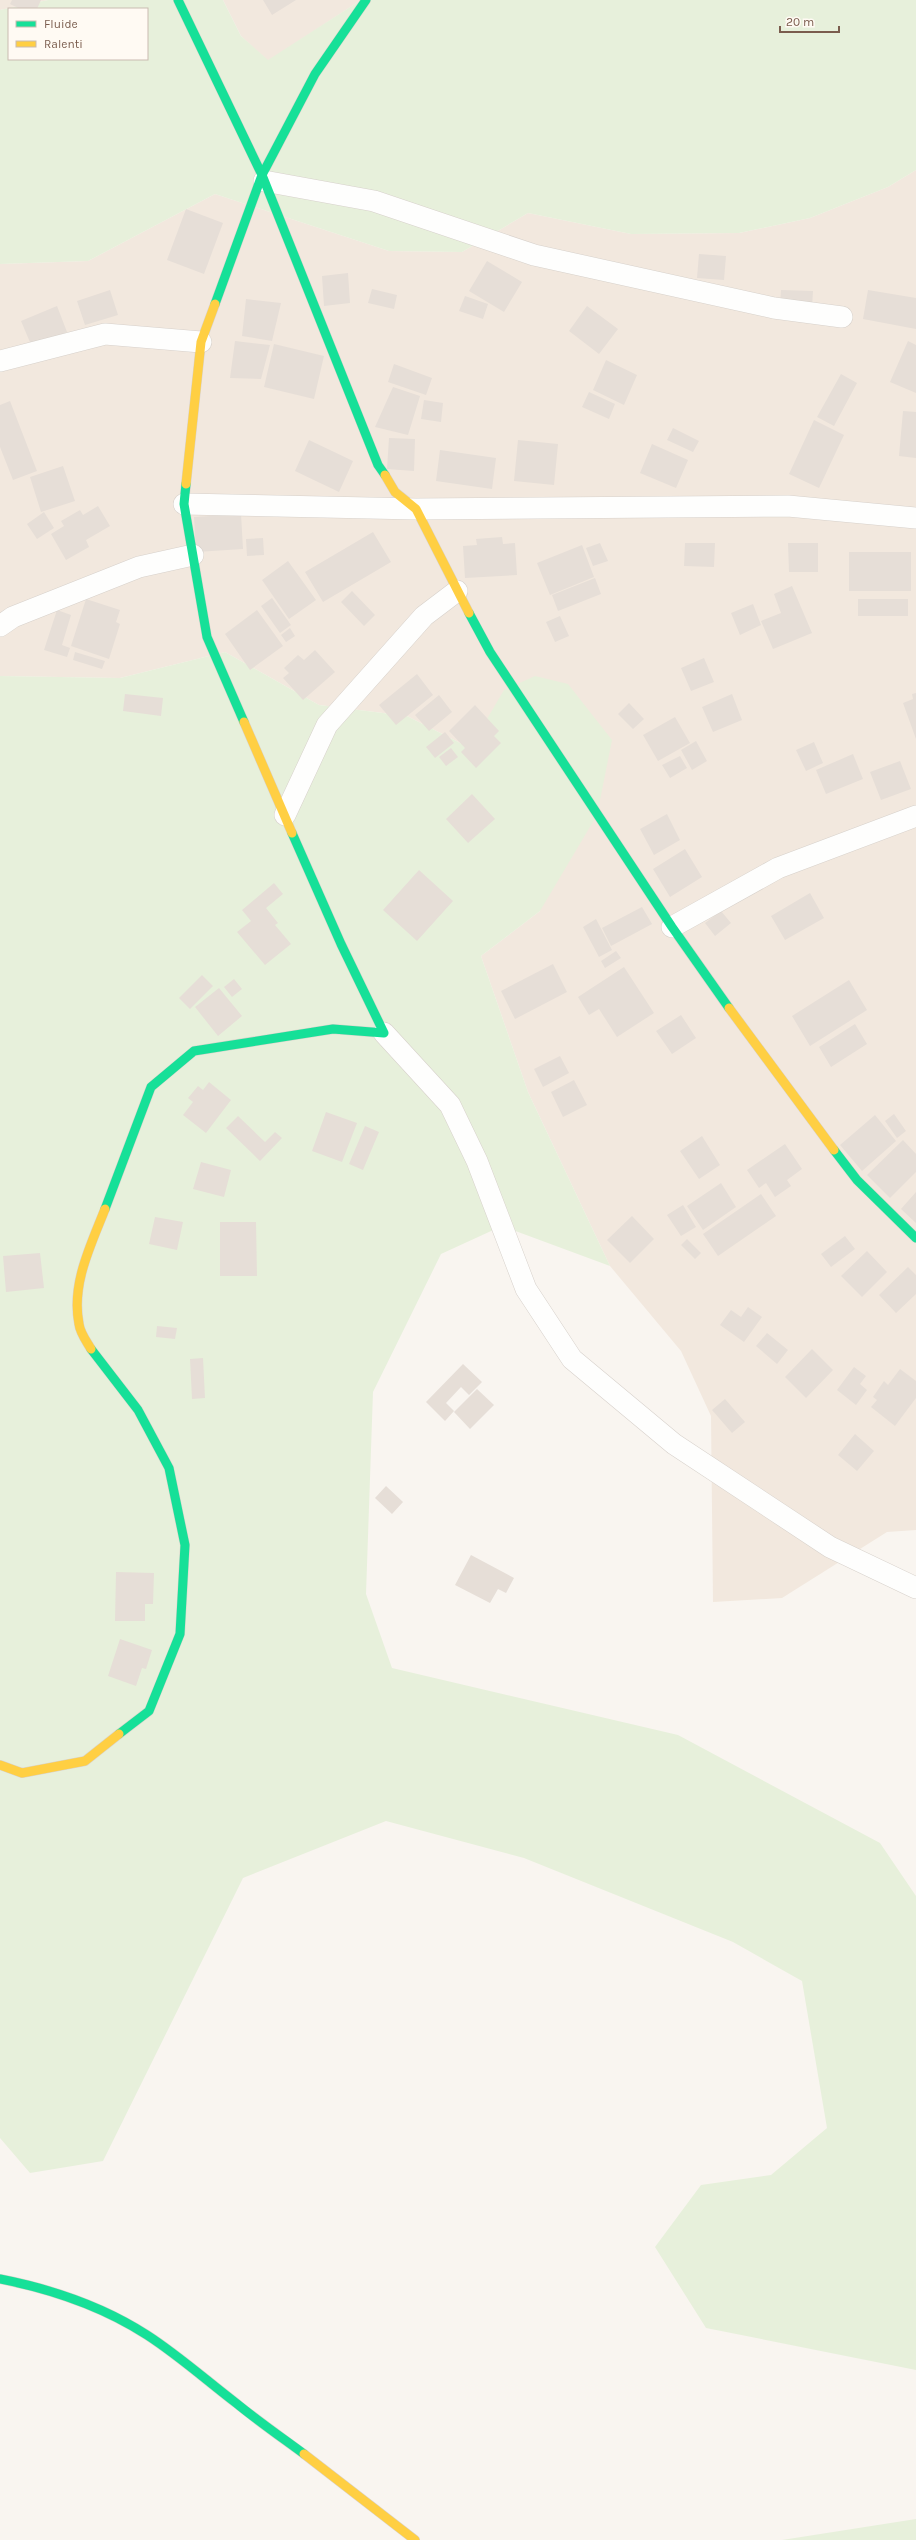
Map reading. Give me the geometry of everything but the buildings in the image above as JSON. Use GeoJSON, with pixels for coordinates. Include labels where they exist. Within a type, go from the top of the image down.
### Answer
{"type":"FeatureCollection","features":[{"type":"Feature","properties":{"kind":"street"},"geometry":{"type":"LineString","coordinates":[[178,0],[263,178],[378,465],[395,492],[416,509],[456,591],[490,652],[672,927],[776,1074],[857,1180],[916,1238]]}},
{"type":"Feature","properties":{"kind":"street"},"geometry":{"type":"LineString","coordinates":[[366,0],[315,74],[263,178],[201,342],[184,504],[207,637],[341,944],[384,1033],[450,1105],[477,1161],[526,1289],[572,1358],[674,1444],[830,1547],[916,1588]]}},
{"type":"Feature","properties":{"kind":"street"},"geometry":{"type":"LineString","coordinates":[[263,178],[374,201],[534,255],[774,308],[842,316]]}},
{"type":"Feature","properties":{"kind":"street"},"geometry":{"type":"LineString","coordinates":[[0,361],[105,334],[201,342]]}},
{"type":"Feature","properties":{"kind":"street"},"geometry":{"type":"LineString","coordinates":[[184,504],[416,509],[788,506],[916,518]]}},
{"type":"Feature","properties":{"kind":"street"},"geometry":{"type":"LineString","coordinates":[[0,626],[13,617],[139,567],[193,555]]}},
{"type":"Feature","properties":{"kind":"street"},"geometry":{"type":"LineString","coordinates":[[285,815],[327,725],[424,616],[456,591]]}},
{"type":"Feature","properties":{"kind":"street"},"geometry":{"type":"LineString","coordinates":[[672,927],[778,868],[916,816]]}},
{"type":"Feature","properties":{"kind":"street"},"geometry":{"type":"LineString","coordinates":[[0,1765],[22,1773],[85,1762],[149,1711],[180,1634],[185,1545],[169,1468],[138,1410],[92,1352],[79,1326],[76,1300],[84,1265],[151,1087],[194,1051],[333,1029],[384,1033]]}},
{"type":"Feature","properties":{"kind":"street"},"geometry":{"type":"LineString","coordinates":[[0,2279],[30,2284],[80,2301],[146,2334],[248,2413],[371,2502],[415,2540]]}},
{"type":"Feature","properties":{"kind":"shaded area"},"geometry":{"type":"Polygon","coordinates":[[[0,0],[48,0],[8,8],[0,10],[0,0]]]}},
{"type":"Feature","properties":{"kind":"shaded area"},"geometry":{"type":"Polygon","coordinates":[[[223,0],[361,0],[268,61],[241,36],[223,0]]]}},
{"type":"Feature","properties":{"kind":"shaded area"},"geometry":{"type":"Polygon","coordinates":[[[916,170],[916,1530],[887,1532],[782,1598],[713,1602],[711,1416],[681,1351],[610,1266],[528,1092],[481,956],[540,911],[470,748],[407,716],[319,705],[225,652],[120,678],[0,676],[0,264],[88,261],[215,194],[389,251],[462,252],[528,213],[631,234],[739,233],[810,218],[888,187],[916,170]]]}},
{"type":"Feature","properties":{"kind":"green space"},"geometry":{"type":"Polygon","coordinates":[[[48,0],[223,0],[241,36],[268,60],[361,0],[916,0],[916,170],[888,187],[810,218],[739,233],[631,234],[528,213],[462,252],[389,251],[215,194],[88,261],[0,264],[0,10],[8,8],[8,60],[148,60],[148,8],[10,8],[48,0]]]}},
{"type":"Feature","properties":{"kind":"green space"},"geometry":{"type":"Polygon","coordinates":[[[225,652],[319,705],[407,716],[470,748],[504,690],[535,676],[568,684],[612,740],[597,815],[540,911],[481,956],[528,1092],[610,1266],[502,1226],[441,1254],[373,1392],[366,1594],[392,1668],[678,1735],[880,1843],[916,1896],[916,2370],[706,2328],[655,2247],[701,2185],[771,2175],[827,2128],[802,1981],[733,1942],[524,1858],[386,1821],[243,1878],[103,2161],[30,2173],[0,2138],[0,676],[120,678],[225,652]]]}},
{"type":"Feature","properties":{"kind":"green space"},"geometry":{"type":"Polygon","coordinates":[[[916,2519],[916,2540],[782,2540],[916,2519]]]}},
{"type":"Feature","properties":{"kind":"traffic: fast"},"geometry":{"type":"LineString","coordinates":[[178,0],[262,175],[378,465],[385,475]]}},
{"type":"Feature","properties":{"kind":"traffic: fast"},"geometry":{"type":"LineString","coordinates":[[215,304],[262,175],[315,74],[366,0]]}},
{"type":"Feature","properties":{"kind":"traffic: fast"},"geometry":{"type":"LineString","coordinates":[[186,484],[184,504],[207,637],[244,722]]}},
{"type":"Feature","properties":{"kind":"traffic: fast"},"geometry":{"type":"LineString","coordinates":[[469,613],[490,652],[672,927],[729,1008]]}},
{"type":"Feature","properties":{"kind":"traffic: fast"},"geometry":{"type":"LineString","coordinates":[[292,833],[341,944],[384,1033]]}},
{"type":"Feature","properties":{"kind":"traffic: fast"},"geometry":{"type":"LineString","coordinates":[[105,1209],[151,1087],[194,1051],[333,1029],[384,1033]]}},
{"type":"Feature","properties":{"kind":"traffic: fast"},"geometry":{"type":"LineString","coordinates":[[834,1150],[857,1180],[916,1238]]}},
{"type":"Feature","properties":{"kind":"traffic: fast"},"geometry":{"type":"LineString","coordinates":[[91,1349],[138,1410],[169,1468],[185,1545],[180,1634],[149,1711],[119,1734]]}},
{"type":"Feature","properties":{"kind":"traffic: fast"},"geometry":{"type":"LineString","coordinates":[[0,2279],[57,2293],[94,2307],[130,2325],[170,2351],[304,2454]]}},
{"type":"Feature","properties":{"kind":"traffic: slow"},"geometry":{"type":"LineString","coordinates":[[186,484],[201,342],[215,304]]}},
{"type":"Feature","properties":{"kind":"traffic: slow"},"geometry":{"type":"LineString","coordinates":[[385,475],[395,492],[416,509],[469,613]]}},
{"type":"Feature","properties":{"kind":"traffic: slow"},"geometry":{"type":"LineString","coordinates":[[244,722],[292,833]]}},
{"type":"Feature","properties":{"kind":"traffic: slow"},"geometry":{"type":"LineString","coordinates":[[729,1008],[834,1150]]}},
{"type":"Feature","properties":{"kind":"traffic: slow"},"geometry":{"type":"LineString","coordinates":[[91,1349],[80,1327],[77,1309],[78,1294],[84,1265],[105,1209]]}},
{"type":"Feature","properties":{"kind":"traffic: slow"},"geometry":{"type":"LineString","coordinates":[[0,1765],[22,1773],[85,1761],[119,1734]]}},
{"type":"Feature","properties":{"kind":"traffic: slow"},"geometry":{"type":"LineString","coordinates":[[304,2454],[415,2540]]}}]}
